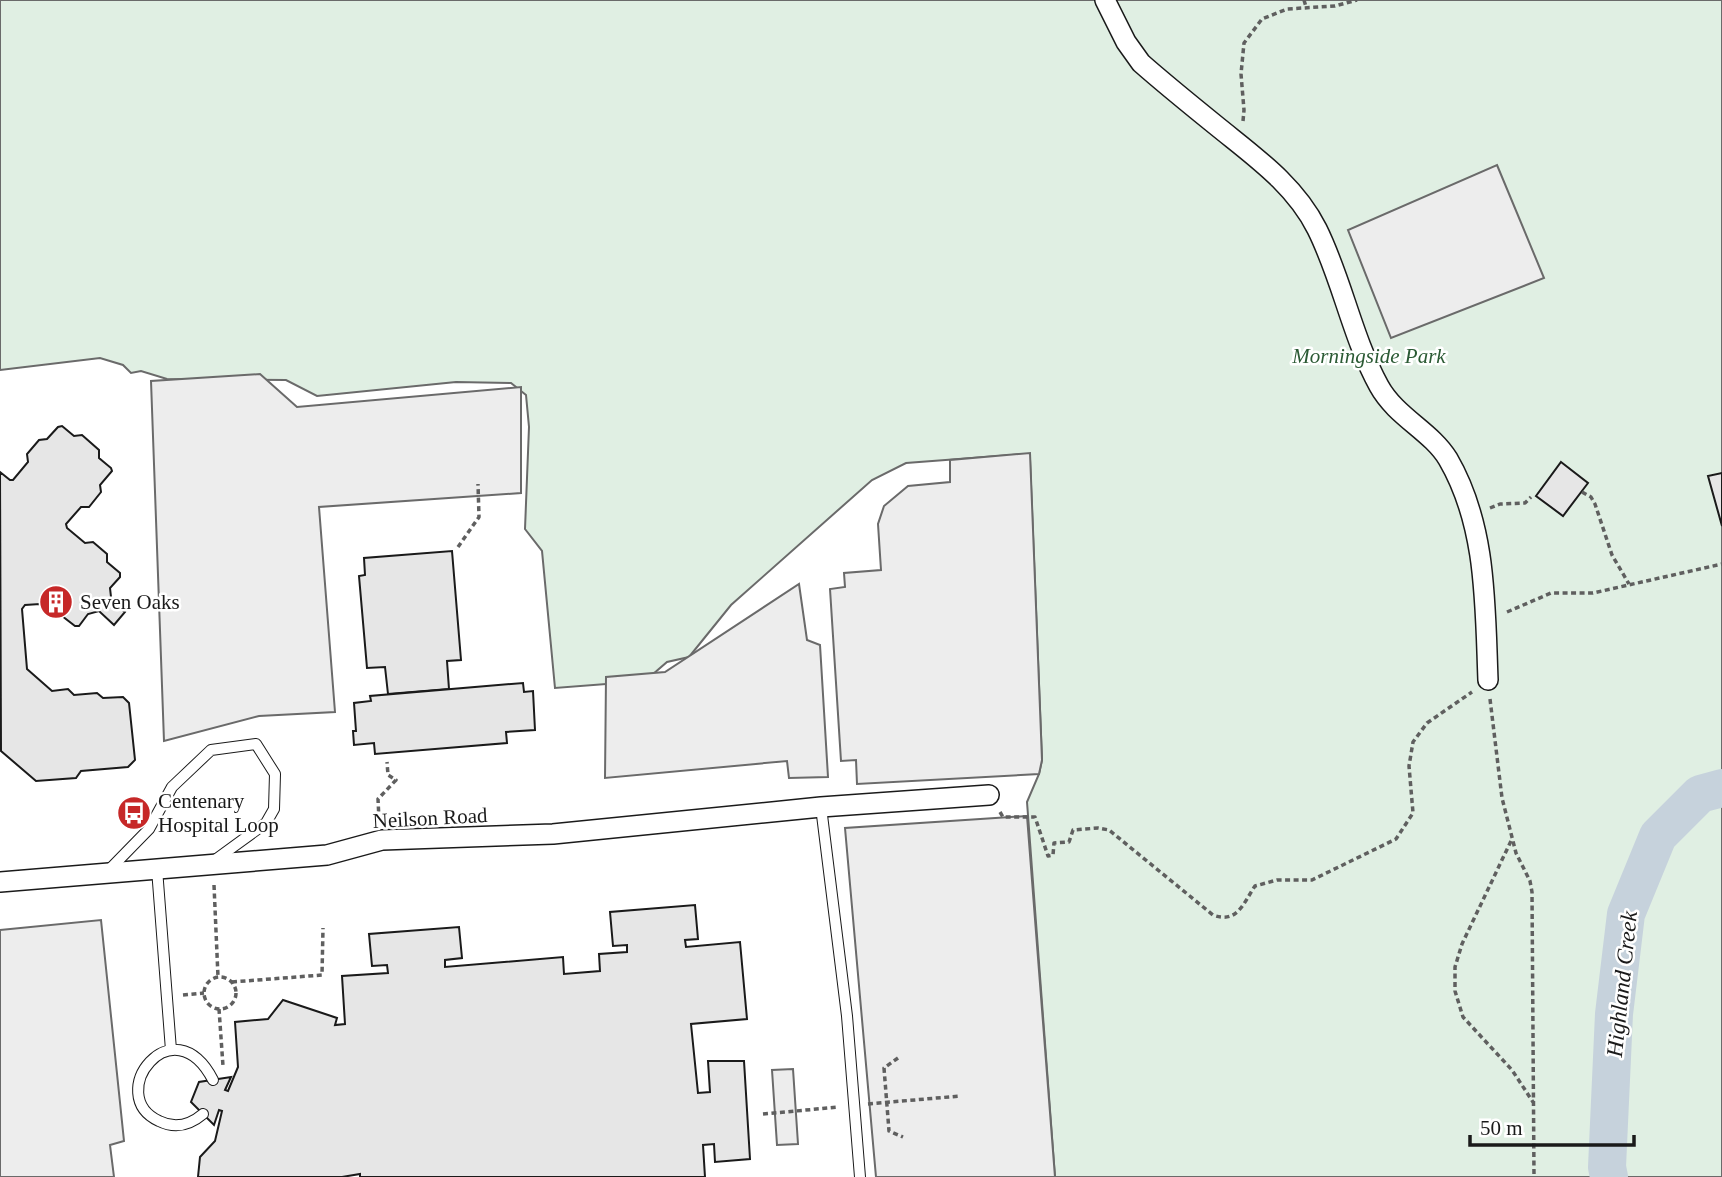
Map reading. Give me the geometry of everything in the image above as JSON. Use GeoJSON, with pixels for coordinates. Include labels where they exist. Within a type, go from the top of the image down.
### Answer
{"type":"FeatureCollection","features":[{"type":"Feature","properties":{"kind":"street"},"geometry":{"type":"LineString","coordinates":[[1105,0],[1126,42],[1141,63],[1294,192],[1321,238],[1361,348],[1379,386],[1403,417],[1437,445],[1447,458],[1473,516],[1478,541],[1487,625],[1488,680]]}},
{"type":"Feature","properties":{"kind":"street","name":"Neilson Road"},"geometry":{"type":"LineString","coordinates":[[0,882],[327,855],[382,839],[553,834],[821,807],[989,796]]}},
{"type":"Feature","properties":{"kind":"lane"},"geometry":{"type":"LineString","coordinates":[[107,873],[149,829],[172,788],[211,750],[256,744],[275,774],[274,809],[266,823],[211,864]]}},
{"type":"Feature","properties":{"kind":"lane"},"geometry":{"type":"LineString","coordinates":[[821,807],[846,1016],[860,1177]]}},
{"type":"Feature","properties":{"kind":"lane"},"geometry":{"type":"LineString","coordinates":[[157,869],[171,1050]]}},
{"type":"Feature","properties":{"kind":"lane"},"geometry":{"type":"LineString","coordinates":[[204,1114],[182,1126],[167,1125],[154,1119],[142,1105],[138,1094],[139,1079],[145,1066],[156,1056],[171,1050],[184,1051],[198,1057],[212,1077]]}},
{"type":"Feature","properties":{"kind":"path"},"geometry":{"type":"LineString","coordinates":[[1304,0],[1306,7]]}},
{"type":"Feature","properties":{"kind":"path"},"geometry":{"type":"LineString","coordinates":[[1239,144],[1244,110],[1241,74],[1244,43],[1262,19],[1287,9],[1335,6],[1357,0]]}},
{"type":"Feature","properties":{"kind":"path"},"geometry":{"type":"LineString","coordinates":[[458,547],[479,517],[478,484]]}},
{"type":"Feature","properties":{"kind":"path"},"geometry":{"type":"LineString","coordinates":[[1582,492],[1591,497],[1595,504],[1612,555],[1629,584]]}},
{"type":"Feature","properties":{"kind":"path"},"geometry":{"type":"LineString","coordinates":[[1473,516],[1500,503],[1525,503],[1531,498]]}},
{"type":"Feature","properties":{"kind":"path"},"geometry":{"type":"LineString","coordinates":[[1487,625],[1513,608],[1551,593],[1593,593],[1722,564]]}},
{"type":"Feature","properties":{"kind":"path"},"geometry":{"type":"LineString","coordinates":[[989,796],[1003,817],[1035,817],[1048,856],[1053,855],[1054,843],[1069,842],[1073,830],[1098,828],[1109,831],[1213,915],[1223,919],[1234,916],[1255,886],[1277,880],[1312,880],[1396,839],[1413,813],[1409,766],[1413,743],[1427,723],[1488,680],[1502,798],[1512,839],[1532,892],[1534,1177]]}},
{"type":"Feature","properties":{"kind":"path"},"geometry":{"type":"LineString","coordinates":[[382,839],[378,799],[396,780],[388,775],[387,762]]}},
{"type":"Feature","properties":{"kind":"path"},"geometry":{"type":"LineString","coordinates":[[1512,839],[1462,944],[1455,967],[1455,990],[1463,1017],[1512,1070],[1534,1104]]}},
{"type":"Feature","properties":{"kind":"path"},"geometry":{"type":"LineString","coordinates":[[211,864],[218,977]]}},
{"type":"Feature","properties":{"kind":"path"},"geometry":{"type":"LineString","coordinates":[[232,982],[322,975],[323,928]]}},
{"type":"Feature","properties":{"kind":"path"},"geometry":{"type":"LineString","coordinates":[[218,977],[232,982],[236,992],[229,1006],[219,1009],[210,1005],[204,993],[207,984],[218,977]]}},
{"type":"Feature","properties":{"kind":"path"},"geometry":{"type":"LineString","coordinates":[[167,996],[204,993]]}},
{"type":"Feature","properties":{"kind":"path"},"geometry":{"type":"LineString","coordinates":[[212,1077],[224,1070],[219,1009]]}},
{"type":"Feature","properties":{"kind":"path"},"geometry":{"type":"LineString","coordinates":[[898,1058],[884,1068],[889,1131],[903,1137]]}},
{"type":"Feature","properties":{"kind":"path"},"geometry":{"type":"LineString","coordinates":[[763,1114],[960,1096]]}},
{"type":"Feature","properties":{"kind":"green space","name":"Morningside Park"},"geometry":{"type":"Polygon","coordinates":[[[0,0],[1722,0],[1722,1177],[1055,1177],[1027,802],[1042,760],[1030,459],[1023,454],[906,463],[872,480],[731,605],[689,657],[667,662],[645,681],[555,688],[542,551],[525,529],[529,427],[526,395],[511,383],[456,382],[317,396],[286,380],[167,379],[141,371],[131,373],[123,365],[100,358],[0,370],[0,0]]]}},
{"type":"Feature","properties":{"kind":"shaded area"},"geometry":{"type":"Polygon","coordinates":[[[1497,165],[1544,278],[1391,338],[1348,230],[1497,165]]]}},
{"type":"Feature","properties":{"kind":"shaded area"},"geometry":{"type":"Polygon","coordinates":[[[260,374],[297,407],[521,387],[521,493],[319,507],[335,712],[259,716],[164,741],[151,381],[260,374]]]}},
{"type":"Feature","properties":{"kind":"shaded area"},"geometry":{"type":"Polygon","coordinates":[[[1030,453],[1042,760],[1039,774],[857,784],[856,760],[841,761],[830,589],[845,587],[844,573],[881,570],[878,524],[884,506],[908,486],[950,482],[950,460],[1030,453]]]}},
{"type":"Feature","properties":{"kind":"shaded area"},"geometry":{"type":"Polygon","coordinates":[[[799,584],[807,640],[820,645],[828,777],[789,778],[787,761],[605,778],[606,677],[665,672],[799,584]]]}},
{"type":"Feature","properties":{"kind":"shaded area"},"geometry":{"type":"Polygon","coordinates":[[[1027,816],[1055,1177],[876,1177],[845,828],[1027,816]]]}},
{"type":"Feature","properties":{"kind":"shaded area"},"geometry":{"type":"Polygon","coordinates":[[[101,920],[124,1141],[110,1145],[114,1177],[0,1177],[0,930],[101,920]]]}},
{"type":"Feature","properties":{"kind":"shaded area"},"geometry":{"type":"Polygon","coordinates":[[[793,1069],[798,1144],[777,1145],[772,1070],[793,1069]]]}},
{"type":"Feature","properties":{"kind":"building","name":"Seven Oaks"},"geometry":{"type":"Polygon","coordinates":[[[62,426],[74,436],[82,435],[99,450],[99,458],[111,468],[112,471],[100,485],[101,492],[89,507],[81,507],[66,524],[67,528],[85,543],[93,542],[107,554],[107,562],[120,573],[120,577],[110,588],[111,597],[108,600],[125,612],[114,625],[99,611],[88,614],[79,626],[75,626],[62,616],[54,616],[40,604],[25,605],[22,609],[27,669],[52,691],[68,689],[74,695],[97,693],[103,698],[123,697],[129,703],[135,760],[128,767],[81,771],[76,778],[36,781],[1,751],[0,472],[13,480],[28,462],[27,454],[39,440],[47,439],[62,426]]]}},
{"type":"Feature","properties":{"kind":"building"},"geometry":{"type":"Polygon","coordinates":[[[1561,462],[1588,483],[1563,516],[1536,496],[1561,462]]]}},
{"type":"Feature","properties":{"kind":"building"},"geometry":{"type":"Polygon","coordinates":[[[1722,473],[1722,526],[1708,476],[1722,473]]]}},
{"type":"Feature","properties":{"kind":"building"},"geometry":{"type":"Polygon","coordinates":[[[452,551],[461,660],[447,661],[449,689],[388,694],[385,667],[367,668],[359,576],[365,575],[364,558],[452,551]]]}},
{"type":"Feature","properties":{"kind":"building"},"geometry":{"type":"Polygon","coordinates":[[[523,683],[524,692],[533,691],[535,730],[506,732],[507,743],[375,754],[374,743],[354,745],[354,703],[371,701],[370,696],[523,683]]]}},
{"type":"Feature","properties":{"kind":"building"},"geometry":{"type":"Polygon","coordinates":[[[695,905],[698,939],[685,940],[686,947],[740,942],[747,1019],[691,1024],[698,1093],[710,1092],[708,1061],[744,1061],[750,1159],[715,1162],[714,1144],[703,1145],[705,1177],[360,1177],[360,1174],[342,1177],[198,1177],[200,1157],[215,1141],[222,1111],[219,1110],[214,1125],[191,1102],[199,1082],[231,1077],[225,1090],[228,1091],[238,1067],[235,1022],[268,1019],[283,1000],[337,1018],[335,1025],[345,1024],[342,976],[388,973],[387,965],[372,966],[369,934],[459,927],[462,958],[445,960],[445,967],[563,957],[564,974],[600,971],[599,954],[627,952],[627,945],[613,946],[610,912],[695,905]]]}},
{"type":"Feature","properties":{"kind":"waterway","name":"Highland Creek"},"geometry":{"type":"LineString","coordinates":[[1609,1177],[1607,1167],[1614,1014],[1626,914],[1658,836],[1700,794],[1722,788]]}},
{"type":"Feature","properties":{"kind":"place","name":"Seven Oaks"},"geometry":{"type":"Point","coordinates":[56,602]}},
{"type":"Feature","properties":{"kind":"place","name":"Centenary Hospital Loop"},"geometry":{"type":"Point","coordinates":[134,813]}}]}
